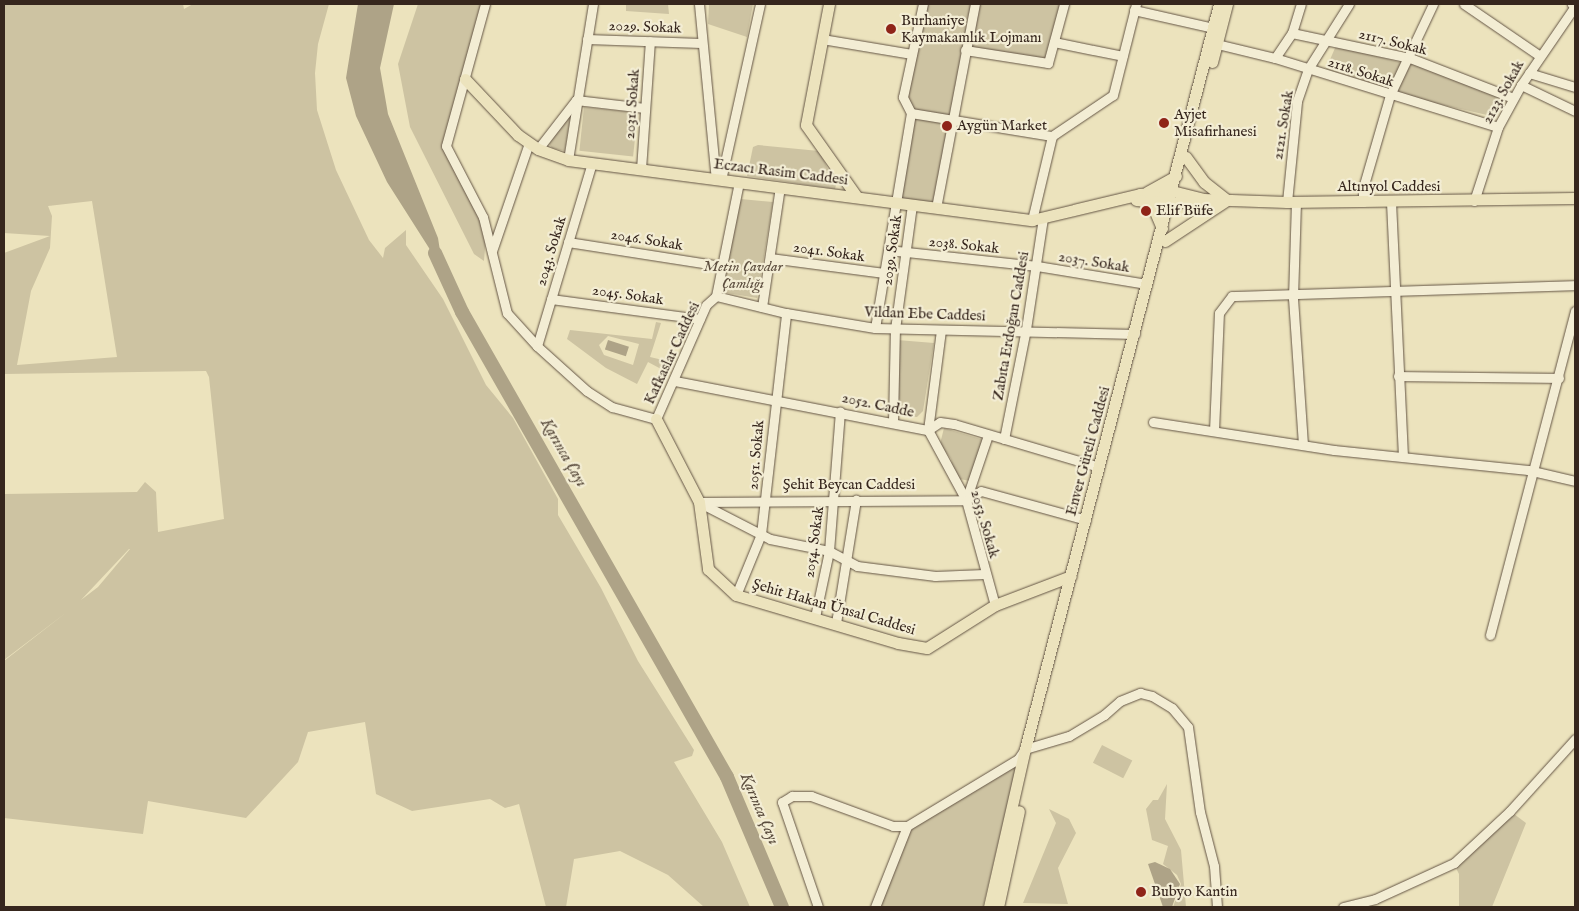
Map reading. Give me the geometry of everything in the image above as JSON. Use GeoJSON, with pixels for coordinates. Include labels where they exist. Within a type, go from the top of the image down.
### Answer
{"type":"FeatureCollection","features":[{"type":"Feature","properties":{"kind":"main road"},"geometry":{"type":"LineString","coordinates":[[829,4],[806,125],[857,197]]}},
{"type":"Feature","properties":{"kind":"main road","name":"Enver Güreli Caddesi"},"geometry":{"type":"LineString","coordinates":[[998,907],[1029,747],[1165,241],[1176,176],[1219,4]]}},
{"type":"Feature","properties":{"kind":"main road","name":"Enver Güreli Caddesi"},"geometry":{"type":"LineString","coordinates":[[989,907],[1099,467],[1147,284],[1162,228],[1186,156],[1227,4]]}},
{"type":"Feature","properties":{"kind":"main road","name":"Eczacı Rasim Caddesi"},"geometry":{"type":"LineString","coordinates":[[465,79],[534,146],[568,160],[895,203],[1037,219],[1122,198]]}},
{"type":"Feature","properties":{"kind":"main road"},"geometry":{"type":"LineString","coordinates":[[1165,241],[1228,200],[1204,182],[1186,156]]}},
{"type":"Feature","properties":{"kind":"main road"},"geometry":{"type":"LineString","coordinates":[[1162,228],[1153,207],[1139,197],[1176,176]]}},
{"type":"Feature","properties":{"kind":"main road","name":"Altınyol Caddesi"},"geometry":{"type":"LineString","coordinates":[[1122,198],[1173,197],[1292,202],[1391,202],[1575,198]]}},
{"type":"Feature","properties":{"kind":"main road"},"geometry":{"type":"LineString","coordinates":[[656,419],[699,502]]}},
{"type":"Feature","properties":{"kind":"main road","name":"Şehit Hakan Ünsal Caddesi"},"geometry":{"type":"LineString","coordinates":[[699,502],[708,569],[736,595],[815,616],[898,643],[927,648],[996,605],[1072,576]]}},
{"type":"Feature","properties":{"kind":"street"},"geometry":{"type":"LineString","coordinates":[[485,4],[446,146],[483,217],[507,313],[537,346],[587,390],[612,407],[656,419]]}},
{"type":"Feature","properties":{"kind":"street"},"geometry":{"type":"LineString","coordinates":[[568,160],[576,100],[593,4]]}},
{"type":"Feature","properties":{"kind":"street"},"geometry":{"type":"LineString","coordinates":[[699,4],[701,43],[719,179]]}},
{"type":"Feature","properties":{"kind":"street"},"geometry":{"type":"LineString","coordinates":[[719,179],[760,4]]}},
{"type":"Feature","properties":{"kind":"street"},"geometry":{"type":"LineString","coordinates":[[875,328],[911,113],[902,97],[922,4]]}},
{"type":"Feature","properties":{"kind":"street"},"geometry":{"type":"LineString","coordinates":[[936,208],[975,4]]}},
{"type":"Feature","properties":{"kind":"street"},"geometry":{"type":"LineString","coordinates":[[965,50],[1046,64],[1050,60],[1062,4]]}},
{"type":"Feature","properties":{"kind":"street"},"geometry":{"type":"LineString","coordinates":[[1274,58],[1292,32],[1301,4]]}},
{"type":"Feature","properties":{"kind":"street","name":"2121. Sokak"},"geometry":{"type":"LineString","coordinates":[[1303,445],[1294,294],[1292,202],[1297,100],[1308,69],[1324,40],[1349,4]]}},
{"type":"Feature","properties":{"kind":"street"},"geometry":{"type":"LineString","coordinates":[[1363,202],[1363,188],[1390,95],[1410,58],[1433,4]]}},
{"type":"Feature","properties":{"kind":"street"},"geometry":{"type":"LineString","coordinates":[[1464,4],[1540,56]]}},
{"type":"Feature","properties":{"kind":"street","name":"2123. Sokak"},"geometry":{"type":"LineString","coordinates":[[1474,201],[1498,127],[1513,98],[1575,6]]}},
{"type":"Feature","properties":{"kind":"street"},"geometry":{"type":"LineString","coordinates":[[911,113],[1052,136],[1113,94],[1135,7],[1213,28]]}},
{"type":"Feature","properties":{"kind":"street","name":"2117. Sokak"},"geometry":{"type":"LineString","coordinates":[[1292,32],[1410,58],[1513,98]]}},
{"type":"Feature","properties":{"kind":"street","name":"2029. Sokak"},"geometry":{"type":"LineString","coordinates":[[587,38],[701,43]]}},
{"type":"Feature","properties":{"kind":"street"},"geometry":{"type":"LineString","coordinates":[[822,39],[912,54]]}},
{"type":"Feature","properties":{"kind":"street","name":"2031. Sokak"},"geometry":{"type":"LineString","coordinates":[[641,169],[650,41]]}},
{"type":"Feature","properties":{"kind":"street"},"geometry":{"type":"LineString","coordinates":[[1054,42],[1123,56]]}},
{"type":"Feature","properties":{"kind":"street","name":"2118. Sokak"},"geometry":{"type":"LineString","coordinates":[[1217,44],[1274,58],[1498,127]]}},
{"type":"Feature","properties":{"kind":"street"},"geometry":{"type":"LineString","coordinates":[[1529,72],[1575,88]]}},
{"type":"Feature","properties":{"kind":"street"},"geometry":{"type":"LineString","coordinates":[[1521,85],[1575,111]]}},
{"type":"Feature","properties":{"kind":"street"},"geometry":{"type":"LineString","coordinates":[[492,251],[534,146],[576,100]]}},
{"type":"Feature","properties":{"kind":"street"},"geometry":{"type":"LineString","coordinates":[[576,100],[645,108]]}},
{"type":"Feature","properties":{"kind":"street","name":"Zabıta Erdoğan Caddesi"},"geometry":{"type":"LineString","coordinates":[[1004,439],[1037,266],[1037,219],[1052,136]]}},
{"type":"Feature","properties":{"kind":"street","name":"2043. Sokak"},"geometry":{"type":"LineString","coordinates":[[537,346],[592,163]]}},
{"type":"Feature","properties":{"kind":"street","name":"Kafkaslar Caddesi"},"geometry":{"type":"LineString","coordinates":[[656,419],[675,381],[700,318],[706,306],[716,296],[740,182]]}},
{"type":"Feature","properties":{"kind":"street"},"geometry":{"type":"LineString","coordinates":[[762,307],[780,187]]}},
{"type":"Feature","properties":{"kind":"street"},"geometry":{"type":"LineString","coordinates":[[1391,202],[1403,457]]}},
{"type":"Feature","properties":{"kind":"street","name":"2039. Sokak"},"geometry":{"type":"LineString","coordinates":[[893,422],[895,329],[912,204]]}},
{"type":"Feature","properties":{"kind":"street","name":"2046. Sokak"},"geometry":{"type":"LineString","coordinates":[[568,242],[722,266]]}},
{"type":"Feature","properties":{"kind":"street","name":"2038. Sokak"},"geometry":{"type":"LineString","coordinates":[[888,250],[1037,266]]}},
{"type":"Feature","properties":{"kind":"street","name":"2041. Sokak"},"geometry":{"type":"LineString","coordinates":[[770,258],[884,273]]}},
{"type":"Feature","properties":{"kind":"street","name":"2037. Sokak"},"geometry":{"type":"LineString","coordinates":[[1037,266],[1147,284]]}},
{"type":"Feature","properties":{"kind":"street"},"geometry":{"type":"LineString","coordinates":[[1214,431],[1219,313],[1232,296],[1575,285]]}},
{"type":"Feature","properties":{"kind":"street","name":"Vildan Ebe Caddesi"},"geometry":{"type":"LineString","coordinates":[[716,296],[786,313],[875,328],[1135,334]]}},
{"type":"Feature","properties":{"kind":"street","name":"2045. Sokak"},"geometry":{"type":"LineString","coordinates":[[551,299],[700,318]]}},
{"type":"Feature","properties":{"kind":"street"},"geometry":{"type":"LineString","coordinates":[[1490,634],[1535,472],[1575,311]]}},
{"type":"Feature","properties":{"kind":"street","name":"2051. Sokak"},"geometry":{"type":"LineString","coordinates":[[736,595],[761,534],[786,313]]}},
{"type":"Feature","properties":{"kind":"street"},"geometry":{"type":"LineString","coordinates":[[928,430],[941,330]]}},
{"type":"Feature","properties":{"kind":"street"},"geometry":{"type":"LineString","coordinates":[[1398,376],[1558,378]]}},
{"type":"Feature","properties":{"kind":"street","name":"2052. Cadde"},"geometry":{"type":"LineString","coordinates":[[675,381],[840,411],[928,430],[940,422],[1099,467]]}},
{"type":"Feature","properties":{"kind":"street","name":"2054. Sokak"},"geometry":{"type":"LineString","coordinates":[[815,616],[830,551],[840,411]]}},
{"type":"Feature","properties":{"kind":"street"},"geometry":{"type":"LineString","coordinates":[[1153,422],[1303,445],[1535,472],[1575,481]]}},
{"type":"Feature","properties":{"kind":"street","name":"2053. Sokak"},"geometry":{"type":"LineString","coordinates":[[928,430],[966,500],[984,574],[996,605]]}},
{"type":"Feature","properties":{"kind":"street"},"geometry":{"type":"LineString","coordinates":[[966,500],[988,435]]}},
{"type":"Feature","properties":{"kind":"street","name":"Şehit Beycan Caddesi"},"geometry":{"type":"LineString","coordinates":[[699,502],[966,500],[981,491],[1086,520]]}},
{"type":"Feature","properties":{"kind":"street"},"geometry":{"type":"LineString","coordinates":[[836,623],[856,500]]}},
{"type":"Feature","properties":{"kind":"street"},"geometry":{"type":"LineString","coordinates":[[699,502],[770,539],[830,551],[857,566],[935,576],[984,574]]}},
{"type":"Feature","properties":{"kind":"street"},"geometry":{"type":"LineString","coordinates":[[818,907],[782,802],[792,796],[811,796],[892,826],[907,826],[1018,759],[1029,747],[1069,736],[1130,696],[1140,693],[1152,696],[1172,708],[1188,727],[1193,747],[1200,812],[1214,866],[1217,907]]}},
{"type":"Feature","properties":{"kind":"street"},"geometry":{"type":"LineString","coordinates":[[1344,907],[1375,899],[1454,864],[1510,811],[1575,739]]}},
{"type":"Feature","properties":{"kind":"street"},"geometry":{"type":"LineString","coordinates":[[876,907],[907,826]]}},
{"type":"Feature","properties":{"kind":"green space"},"geometry":{"type":"Polygon","coordinates":[[[4,4],[183,4],[184,9],[193,4],[329,4],[318,44],[315,73],[317,110],[336,170],[369,240],[383,258],[385,248],[406,230],[406,245],[443,299],[486,385],[513,418],[558,499],[558,515],[601,588],[638,661],[694,750],[692,756],[674,762],[722,842],[750,907],[704,907],[668,875],[620,851],[574,859],[566,907],[546,907],[519,804],[505,808],[490,799],[412,811],[376,794],[365,722],[308,732],[298,762],[246,818],[148,801],[143,834],[4,818],[4,661],[67,612],[4,660],[4,494],[137,492],[145,482],[156,492],[158,532],[224,519],[209,377],[206,371],[4,374],[4,253],[50,236],[4,233],[4,4]],[[92,201],[48,206],[52,216],[50,248],[31,291],[17,365],[117,357],[92,201]],[[129,549],[81,600],[98,587],[129,549]]]}},
{"type":"Feature","properties":{"kind":"green space"},"geometry":{"type":"Polygon","coordinates":[[[418,4],[486,4],[445,149],[487,224],[484,261],[474,254],[410,127],[398,64],[418,4]]]}},
{"type":"Feature","properties":{"kind":"green space"},"geometry":{"type":"Polygon","coordinates":[[[626,4],[668,4],[669,14],[626,11],[626,4]]]}},
{"type":"Feature","properties":{"kind":"green space"},"geometry":{"type":"Polygon","coordinates":[[[709,4],[753,4],[747,37],[708,24],[709,4]]]}},
{"type":"Feature","properties":{"kind":"green space"},"geometry":{"type":"Polygon","coordinates":[[[923,4],[1064,5],[1050,61],[965,50],[953,120],[944,119],[942,132],[950,134],[936,208],[895,203],[911,113],[903,97],[923,4]]]}},
{"type":"Feature","properties":{"kind":"green space"},"geometry":{"type":"Polygon","coordinates":[[[1338,46],[1399,62],[1401,65],[1388,90],[1326,69],[1335,48],[1338,46]]]}},
{"type":"Feature","properties":{"kind":"green space"},"geometry":{"type":"Polygon","coordinates":[[[1411,63],[1500,97],[1503,102],[1496,117],[1399,95],[1396,92],[1411,63]]]}},
{"type":"Feature","properties":{"kind":"green space"},"geometry":{"type":"Polygon","coordinates":[[[584,107],[638,113],[633,156],[579,151],[584,107]]]}},
{"type":"Feature","properties":{"kind":"green space"},"geometry":{"type":"Polygon","coordinates":[[[571,112],[565,151],[552,148],[549,144],[571,112]]]}},
{"type":"Feature","properties":{"kind":"green space"},"geometry":{"type":"Polygon","coordinates":[[[758,145],[819,151],[836,185],[835,189],[747,176],[753,147],[758,145]]]}},
{"type":"Feature","properties":{"kind":"green space","name":"Metin Çavdar Çamlığı"},"geometry":{"type":"Polygon","coordinates":[[[741,199],[773,202],[757,298],[721,292],[741,199]]]}},
{"type":"Feature","properties":{"kind":"green space"},"geometry":{"type":"Polygon","coordinates":[[[656,322],[661,323],[650,357],[667,361],[663,370],[648,362],[637,384],[606,368],[567,339],[570,330],[652,339],[656,322]],[[608,336],[599,345],[604,355],[633,365],[639,344],[608,336]]]}},
{"type":"Feature","properties":{"kind":"green space"},"geometry":{"type":"Polygon","coordinates":[[[897,340],[934,343],[923,411],[917,417],[897,415],[897,340]]]}},
{"type":"Feature","properties":{"kind":"green space"},"geometry":{"type":"Polygon","coordinates":[[[944,428],[984,440],[970,481],[955,478],[951,459],[940,444],[944,428]]]}},
{"type":"Feature","properties":{"kind":"green space"},"geometry":{"type":"Polygon","coordinates":[[[1102,745],[1132,760],[1123,778],[1093,763],[1102,745]]]}},
{"type":"Feature","properties":{"kind":"green space"},"geometry":{"type":"Polygon","coordinates":[[[1017,763],[983,907],[876,907],[907,826],[1017,763]]]}},
{"type":"Feature","properties":{"kind":"green space"},"geometry":{"type":"Polygon","coordinates":[[[1167,784],[1165,819],[1181,850],[1186,907],[1173,907],[1181,884],[1177,875],[1163,864],[1168,846],[1152,840],[1146,809],[1153,800],[1158,800],[1167,784]]]}},
{"type":"Feature","properties":{"kind":"green space"},"geometry":{"type":"Polygon","coordinates":[[[1049,809],[1069,819],[1076,833],[1058,868],[1068,904],[1023,903],[1056,823],[1049,809]]]}},
{"type":"Feature","properties":{"kind":"green space"},"geometry":{"type":"Polygon","coordinates":[[[1510,811],[1526,823],[1492,907],[1459,907],[1459,874],[1454,864],[1510,811]]]}},
{"type":"Feature","properties":{"kind":"shaded area"},"geometry":{"type":"Polygon","coordinates":[[[358,4],[394,4],[380,68],[388,114],[438,238],[443,270],[387,182],[356,116],[346,78],[358,4]]]}},
{"type":"Feature","properties":{"kind":"shaded area"},"geometry":{"type":"Polygon","coordinates":[[[608,340],[629,347],[626,356],[605,350],[608,340]]]}},
{"type":"Feature","properties":{"kind":"shaded area"},"geometry":{"type":"Polygon","coordinates":[[[1155,862],[1170,869],[1180,884],[1172,907],[1163,907],[1148,864],[1155,862]]]}},
{"type":"Feature","properties":{"kind":"waterway","name":"Karınca Çayı"},"geometry":{"type":"LineString","coordinates":[[435,253],[462,312],[727,777],[782,907]]}},
{"type":"Feature","properties":{"kind":"place","name":"Burhaniye Kaymakamlık Lojmanı"},"geometry":{"type":"Point","coordinates":[891,29]}},
{"type":"Feature","properties":{"kind":"place","name":"Ayjet Misafirhanesi"},"geometry":{"type":"Point","coordinates":[1164,123]}},
{"type":"Feature","properties":{"kind":"place","name":"Aygün Market"},"geometry":{"type":"Point","coordinates":[947,126]}},
{"type":"Feature","properties":{"kind":"place","name":"Elif Büfe"},"geometry":{"type":"Point","coordinates":[1146,211]}},
{"type":"Feature","properties":{"kind":"place","name":"Bubyo Kantin"},"geometry":{"type":"Point","coordinates":[1141,892]}}]}
